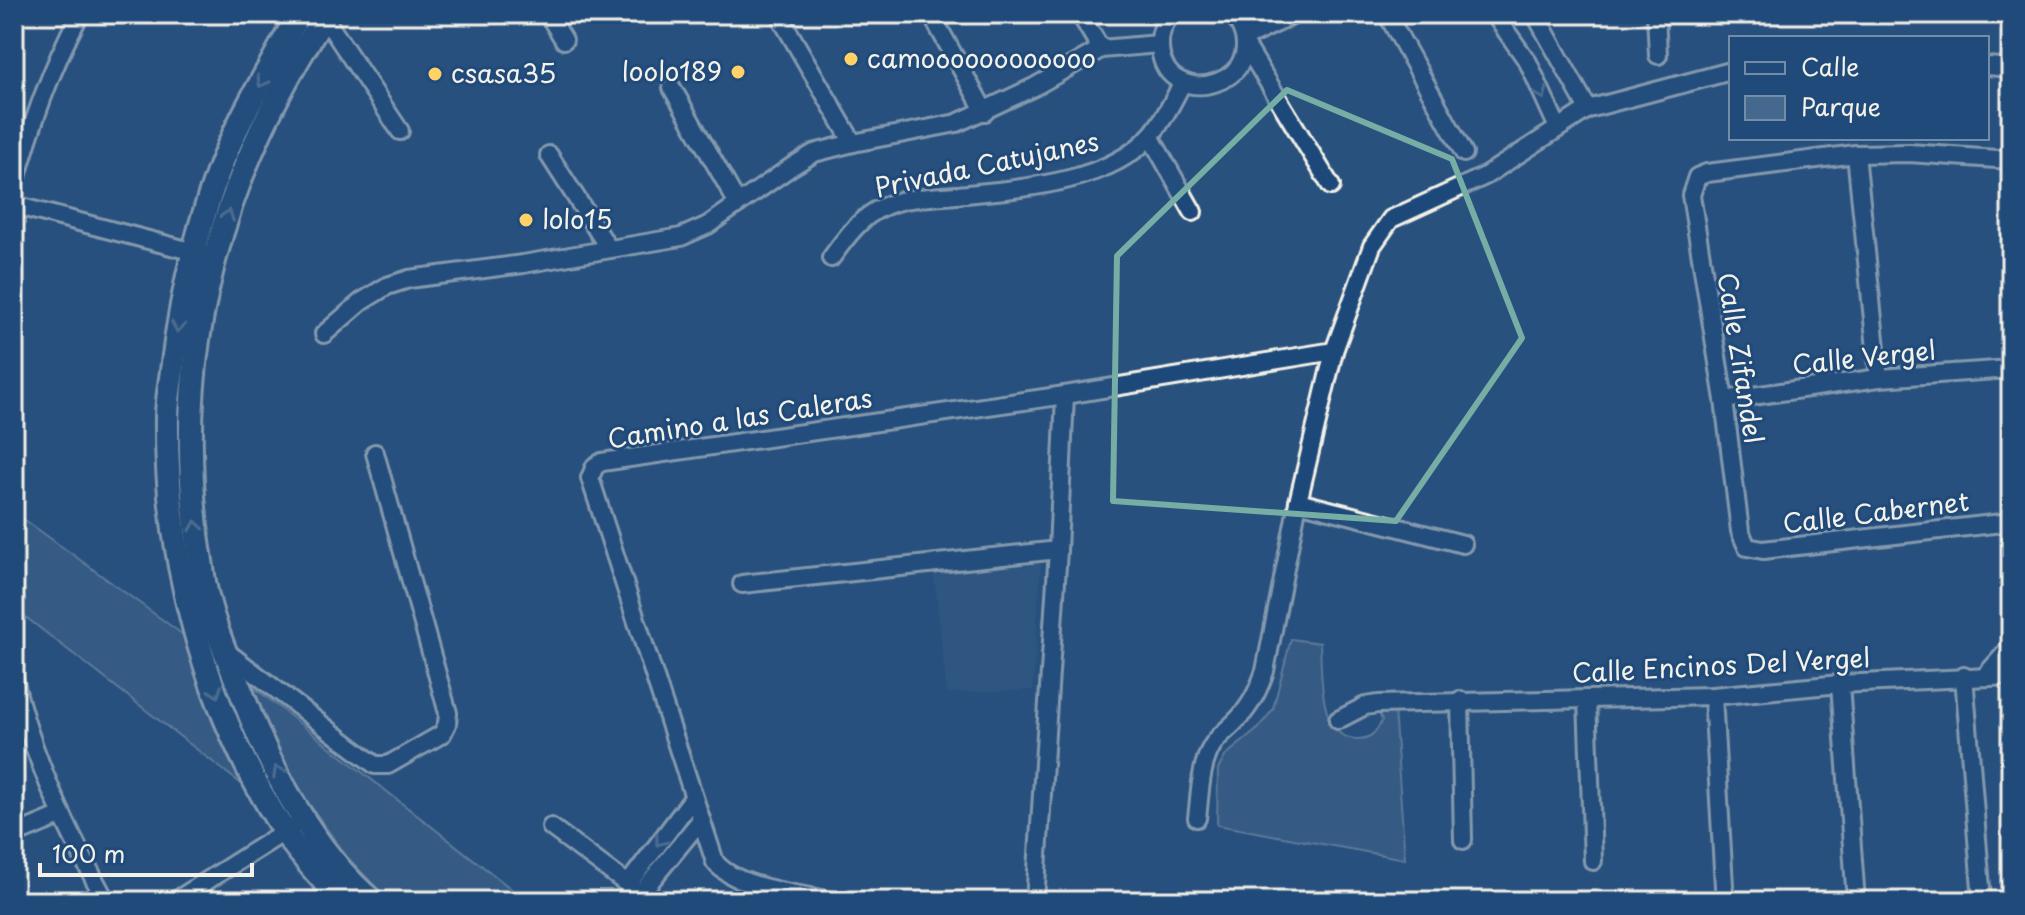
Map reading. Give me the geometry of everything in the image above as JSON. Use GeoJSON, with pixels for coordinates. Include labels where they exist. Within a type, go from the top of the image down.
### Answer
{"type":"FeatureCollection","features":[{"type":"Feature","properties":{"kind":"street"},"geometry":{"type":"LineString","coordinates":[[14,187],[46,84],[80,14]]}},
{"type":"Feature","properties":{"kind":"street"},"geometry":{"type":"LineString","coordinates":[[299,14],[254,96],[217,173],[203,254],[200,325],[189,418],[193,504],[207,597],[256,732],[304,820],[334,864],[372,901]]}},
{"type":"Feature","properties":{"kind":"street"},"geometry":{"type":"LineString","coordinates":[[548,14],[564,40]]}},
{"type":"Feature","properties":{"kind":"street"},"geometry":{"type":"LineString","coordinates":[[931,14],[985,112]]}},
{"type":"Feature","properties":{"kind":"street"},"geometry":{"type":"LineString","coordinates":[[1080,14],[1101,49]]}},
{"type":"Feature","properties":{"kind":"street"},"geometry":{"type":"LineString","coordinates":[[1172,14],[1162,30],[1159,44],[1166,66],[1183,82],[1211,86],[1225,81],[1243,58],[1245,41]]}},
{"type":"Feature","properties":{"kind":"street"},"geometry":{"type":"LineString","coordinates":[[1233,14],[1245,41],[1331,186]]}},
{"type":"Feature","properties":{"kind":"street"},"geometry":{"type":"LineString","coordinates":[[1245,41],[1296,14]]}},
{"type":"Feature","properties":{"kind":"street"},"geometry":{"type":"LineString","coordinates":[[1387,14],[1464,153]]}},
{"type":"Feature","properties":{"kind":"street"},"geometry":{"type":"LineString","coordinates":[[1494,14],[1528,62],[1558,128]]}},
{"type":"Feature","properties":{"kind":"street"},"geometry":{"type":"LineString","coordinates":[[1535,14],[1588,109]]}},
{"type":"Feature","properties":{"kind":"street"},"geometry":{"type":"LineString","coordinates":[[1656,14],[1658,55]]}},
{"type":"Feature","properties":{"kind":"street"},"geometry":{"type":"LineString","coordinates":[[341,901],[284,831],[242,759],[201,649],[187,604],[171,504],[166,416],[178,325],[203,254],[240,180],[273,101],[323,15],[400,131]]}},
{"type":"Feature","properties":{"kind":"street"},"geometry":{"type":"LineString","coordinates":[[783,22],[853,143]]}},
{"type":"Feature","properties":{"kind":"street"},"geometry":{"type":"LineString","coordinates":[[324,334],[361,302],[387,286],[409,279],[523,264],[681,237],[708,225],[814,153],[933,129],[985,112],[1101,49],[1159,44]]}},
{"type":"Feature","properties":{"kind":"street"},"geometry":{"type":"LineString","coordinates":[[1528,62],[1556,50]]}},
{"type":"Feature","properties":{"kind":"street"},"geometry":{"type":"LineString","coordinates":[[1989,66],[2011,68]]}},
{"type":"Feature","properties":{"kind":"street"},"geometry":{"type":"LineString","coordinates":[[1197,818],[1205,762],[1211,748],[1220,735],[1248,709],[1258,693],[1334,351],[1372,246],[1391,219],[1485,176],[1588,109],[1729,72]]}},
{"type":"Feature","properties":{"kind":"street","name":"Privada Catujanes"},"geometry":{"type":"LineString","coordinates":[[831,258],[866,216],[884,206],[1012,189],[1091,172],[1131,153],[1162,121],[1183,82]]}},
{"type":"Feature","properties":{"kind":"street"},"geometry":{"type":"LineString","coordinates":[[672,88],[738,204]]}},
{"type":"Feature","properties":{"kind":"street"},"geometry":{"type":"LineString","coordinates":[[1150,136],[1193,212]]}},
{"type":"Feature","properties":{"kind":"street"},"geometry":{"type":"LineString","coordinates":[[1879,378],[1856,154],[1909,153],[2011,160]]}},
{"type":"Feature","properties":{"kind":"street","name":"Calle Zifandel"},"geometry":{"type":"LineString","coordinates":[[1747,547],[1740,531],[1724,400],[1692,208],[1693,186],[1697,177],[1707,173],[1856,154]]}},
{"type":"Feature","properties":{"kind":"street"},"geometry":{"type":"LineString","coordinates":[[549,155],[609,249]]}},
{"type":"Feature","properties":{"kind":"street"},"geometry":{"type":"LineString","coordinates":[[14,205],[203,254]]}},
{"type":"Feature","properties":{"kind":"street","name":"Camino a las Caleras"},"geometry":{"type":"LineString","coordinates":[[832,901],[726,874],[715,862],[590,478],[595,466],[602,462],[1065,395],[1334,351]]}},
{"type":"Feature","properties":{"kind":"street","name":"Calle Vergel"},"geometry":{"type":"LineString","coordinates":[[1724,400],[1879,378],[2011,369]]}},
{"type":"Feature","properties":{"kind":"street"},"geometry":{"type":"LineString","coordinates":[[1035,901],[1065,395]]}},
{"type":"Feature","properties":{"kind":"street"},"geometry":{"type":"LineString","coordinates":[[201,649],[226,652],[375,765],[388,765],[442,734],[448,713],[375,453]]}},
{"type":"Feature","properties":{"kind":"street"},"geometry":{"type":"LineString","coordinates":[[1298,502],[1463,544]]}},
{"type":"Feature","properties":{"kind":"street","name":"Calle Cabernet"},"geometry":{"type":"LineString","coordinates":[[1747,547],[1763,550],[2011,522]]}},
{"type":"Feature","properties":{"kind":"street"},"geometry":{"type":"LineString","coordinates":[[742,584],[1058,550]]}},
{"type":"Feature","properties":{"kind":"street"},"geometry":{"type":"LineString","coordinates":[[1985,676],[2011,647]]}},
{"type":"Feature","properties":{"kind":"street"},"geometry":{"type":"LineString","coordinates":[[1964,676],[1982,901]]}},
{"type":"Feature","properties":{"kind":"street","name":"Calle Encinos Del Vergel"},"geometry":{"type":"LineString","coordinates":[[1338,720],[1365,706],[1378,704],[1713,696],[1840,684],[2011,676]]}},
{"type":"Feature","properties":{"kind":"street"},"geometry":{"type":"LineString","coordinates":[[14,678],[19,701],[62,815],[106,901]]}},
{"type":"Feature","properties":{"kind":"street"},"geometry":{"type":"LineString","coordinates":[[1840,684],[1856,901]]}},
{"type":"Feature","properties":{"kind":"street"},"geometry":{"type":"LineString","coordinates":[[1713,696],[1724,886]]}},
{"type":"Feature","properties":{"kind":"street"},"geometry":{"type":"LineString","coordinates":[[1587,699],[1593,861]]}},
{"type":"Feature","properties":{"kind":"street"},"geometry":{"type":"LineString","coordinates":[[1460,700],[1463,840]]}},
{"type":"Feature","properties":{"kind":"street"},"geometry":{"type":"LineString","coordinates":[[640,893],[693,798]]}},
{"type":"Feature","properties":{"kind":"street"},"geometry":{"type":"LineString","coordinates":[[14,835],[62,815]]}},
{"type":"Feature","properties":{"kind":"street"},"geometry":{"type":"LineString","coordinates":[[175,901],[304,820]]}},
{"type":"Feature","properties":{"kind":"street"},"geometry":{"type":"LineString","coordinates":[[640,893],[700,821]]}},
{"type":"Feature","properties":{"kind":"street"},"geometry":{"type":"LineString","coordinates":[[551,827],[640,893]]}},
{"type":"Feature","properties":{"kind":"highlighted area"},"geometry":{"type":"Polygon","coordinates":[[[1287,90],[1452,159],[1522,338],[1396,521],[1113,501],[1117,256],[1287,90]]]}},
{"type":"Feature","properties":{"kind":"shaded area"},"geometry":{"type":"Polygon","coordinates":[[[1041,558],[1033,690],[947,693],[934,574],[1041,558]]]}},
{"type":"Feature","properties":{"kind":"green space"},"geometry":{"type":"Polygon","coordinates":[[[14,512],[189,639],[220,735],[253,793],[14,608],[14,512]]]}},
{"type":"Feature","properties":{"kind":"green space"},"geometry":{"type":"Polygon","coordinates":[[[1291,639],[1320,643],[1324,702],[1335,728],[1345,736],[1363,739],[1370,736],[1382,721],[1378,711],[1394,708],[1405,859],[1217,825],[1218,769],[1226,755],[1259,728],[1273,709],[1291,639]]]}},
{"type":"Feature","properties":{"kind":"green space"},"geometry":{"type":"Polygon","coordinates":[[[248,683],[524,901],[389,901],[347,857],[295,784],[248,683]]]}},
{"type":"Feature","properties":{"kind":"place","name":"camoooooooooooo"},"geometry":{"type":"Point","coordinates":[851,59]}},
{"type":"Feature","properties":{"kind":"place","name":"loolo189"},"geometry":{"type":"Point","coordinates":[738,72]}},
{"type":"Feature","properties":{"kind":"place","name":"csasa35"},"geometry":{"type":"Point","coordinates":[435,74]}},
{"type":"Feature","properties":{"kind":"place","name":"lolo15"},"geometry":{"type":"Point","coordinates":[526,220]}}]}
